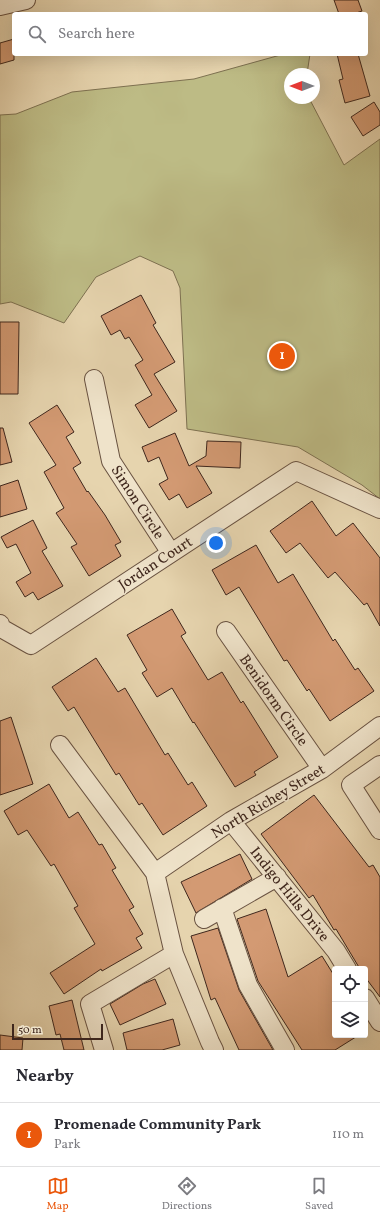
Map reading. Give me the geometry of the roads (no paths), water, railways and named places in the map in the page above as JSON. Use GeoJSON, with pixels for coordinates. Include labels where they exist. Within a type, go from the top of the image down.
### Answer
{"type":"FeatureCollection","features":[{"type":"Feature","properties":{"kind":"street"},"geometry":{"type":"LineString","coordinates":[[0,6],[26,0]]}},
{"type":"Feature","properties":{"kind":"street","name":"Simon Circle"},"geometry":{"type":"LineString","coordinates":[[94,379],[111,461],[171,553]]}},
{"type":"Feature","properties":{"kind":"street","name":"Jordan Court"},"geometry":{"type":"LineString","coordinates":[[0,624],[1,628],[30,644],[296,471],[380,509]]}},
{"type":"Feature","properties":{"kind":"street","name":"Benidorm Circle"},"geometry":{"type":"LineString","coordinates":[[226,631],[322,769]]}},
{"type":"Feature","properties":{"kind":"street","name":"North Richey Street"},"geometry":{"type":"LineString","coordinates":[[155,873],[231,821],[322,769],[380,726]]}},
{"type":"Feature","properties":{"kind":"street"},"geometry":{"type":"LineString","coordinates":[[60,745],[155,873],[174,954],[214,1050]]}},
{"type":"Feature","properties":{"kind":"street"},"geometry":{"type":"LineString","coordinates":[[380,765],[351,785],[380,830]]}},
{"type":"Feature","properties":{"kind":"street","name":"Indigo Hills Drive"},"geometry":{"type":"LineString","coordinates":[[231,821],[336,952],[345,966]]}},
{"type":"Feature","properties":{"kind":"street"},"geometry":{"type":"LineString","coordinates":[[204,919],[277,877]]}},
{"type":"Feature","properties":{"kind":"street"},"geometry":{"type":"LineString","coordinates":[[222,908],[248,985],[285,1050]]}},
{"type":"Feature","properties":{"kind":"street"},"geometry":{"type":"LineString","coordinates":[[104,1050],[90,1004],[174,954]]}},
{"type":"Feature","properties":{"kind":"street"},"geometry":{"type":"LineString","coordinates":[[368,1002],[379,1019]]}},
{"type":"Feature","properties":{"kind":"place","name":"Promenade Community Park"},"geometry":{"type":"Point","coordinates":[282,356]}}]}
